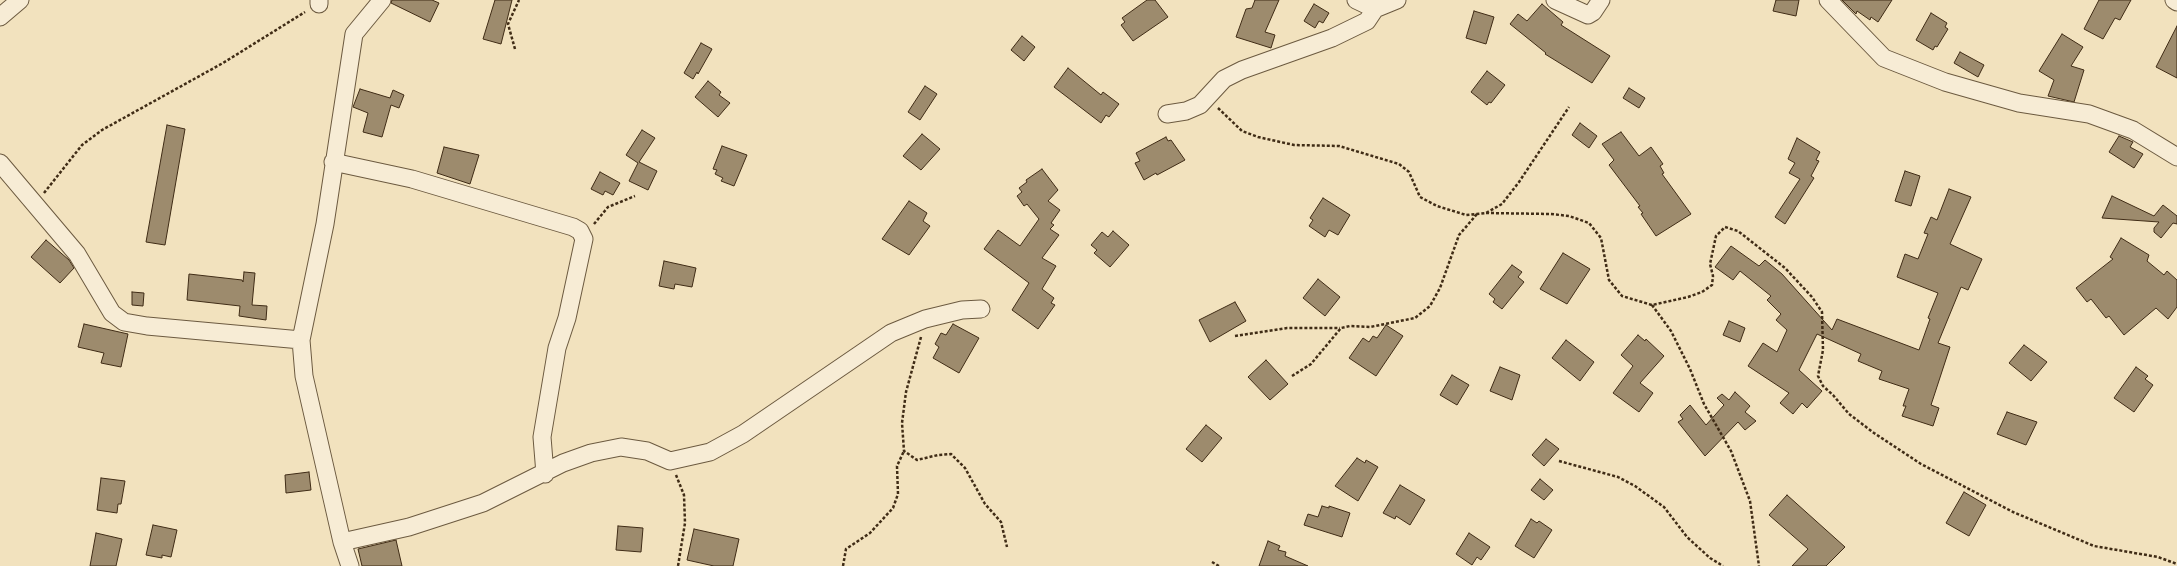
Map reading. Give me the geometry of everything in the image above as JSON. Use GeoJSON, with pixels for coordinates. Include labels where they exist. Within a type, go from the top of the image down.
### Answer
{"type":"FeatureCollection","features":[{"type":"Feature","properties":{"kind":"street"},"geometry":{"type":"LineString","coordinates":[[0,17],[20,0]]}},
{"type":"Feature","properties":{"kind":"street"},"geometry":{"type":"LineString","coordinates":[[350,566],[342,542],[304,376],[301,340],[325,224],[333,162],[354,34],[382,0]]}},
{"type":"Feature","properties":{"kind":"street"},"geometry":{"type":"LineString","coordinates":[[1356,0],[1375,9]]}},
{"type":"Feature","properties":{"kind":"street"},"geometry":{"type":"LineString","coordinates":[[1167,114],[1186,111],[1200,105],[1224,79],[1242,70],[1332,38],[1367,21],[1375,9],[1396,0]]}},
{"type":"Feature","properties":{"kind":"street"},"geometry":{"type":"LineString","coordinates":[[1556,0],[1588,15],[1593,12],[1601,0]]}},
{"type":"Feature","properties":{"kind":"street"},"geometry":{"type":"LineString","coordinates":[[1828,0],[1884,58],[1945,82],[2018,103],[2089,114],[2133,130],[2177,157]]}},
{"type":"Feature","properties":{"kind":"street"},"geometry":{"type":"LineString","coordinates":[[333,162],[412,179],[573,227],[580,231],[584,239],[567,318],[557,348],[542,437],[545,474]]}},
{"type":"Feature","properties":{"kind":"street"},"geometry":{"type":"LineString","coordinates":[[0,163],[77,254],[112,313],[124,322],[147,326],[301,340]]}},
{"type":"Feature","properties":{"kind":"street"},"geometry":{"type":"LineString","coordinates":[[342,542],[409,527],[483,503],[545,474],[563,463],[591,453],[622,447],[647,451],[670,461],[710,452],[742,434],[891,333],[925,319],[962,310],[981,309]]}},
{"type":"Feature","properties":{"kind":"path"},"geometry":{"type":"LineString","coordinates":[[515,49],[508,24],[519,0]]}},
{"type":"Feature","properties":{"kind":"path"},"geometry":{"type":"LineString","coordinates":[[34,205],[82,145],[102,130],[223,63],[319,2]]}},
{"type":"Feature","properties":{"kind":"path"},"geometry":{"type":"LineString","coordinates":[[1209,95],[1212,104],[1221,110],[1242,131],[1294,146],[1339,146],[1399,164],[1409,172],[1420,197],[1437,206],[1466,215],[1486,213],[1551,214],[1569,216],[1589,223],[1601,238],[1609,280],[1622,296],[1652,305],[1688,297],[1702,292],[1712,285],[1713,276],[1710,264],[1716,236],[1724,227],[1738,231],[1785,268],[1812,297],[1822,312],[1822,350],[1818,376],[1823,386],[1833,395],[1849,414],[1874,433],[1921,464],[2013,512],[2094,546],[2158,557],[2177,564]]}},
{"type":"Feature","properties":{"kind":"path"},"geometry":{"type":"LineString","coordinates":[[1486,213],[1502,204],[1519,182],[1569,107]]}},
{"type":"Feature","properties":{"kind":"path"},"geometry":{"type":"LineString","coordinates":[[584,239],[608,207],[636,196]]}},
{"type":"Feature","properties":{"kind":"path"},"geometry":{"type":"LineString","coordinates":[[1236,336],[1280,329],[1341,328],[1350,326],[1370,327],[1414,318],[1430,306],[1440,288],[1459,235],[1478,214]]}},
{"type":"Feature","properties":{"kind":"path"},"geometry":{"type":"LineString","coordinates":[[1652,305],[1670,331],[1690,369],[1704,404],[1731,451],[1750,501],[1759,566]]}},
{"type":"Feature","properties":{"kind":"path"},"geometry":{"type":"LineString","coordinates":[[843,566],[846,549],[870,533],[893,508],[898,494],[897,466],[904,451],[902,423],[906,392],[917,356],[925,319]]}},
{"type":"Feature","properties":{"kind":"path"},"geometry":{"type":"LineString","coordinates":[[1292,376],[1311,364],[1341,328]]}},
{"type":"Feature","properties":{"kind":"path"},"geometry":{"type":"LineString","coordinates":[[904,451],[917,460],[938,455],[951,454],[965,468],[985,504],[1001,522],[1007,547]]}},
{"type":"Feature","properties":{"kind":"path"},"geometry":{"type":"LineString","coordinates":[[670,461],[684,495],[685,523],[678,566]]}},
{"type":"Feature","properties":{"kind":"path"},"geometry":{"type":"LineString","coordinates":[[1559,461],[1618,477],[1635,486],[1664,507],[1687,537],[1710,558],[1724,566]]}},
{"type":"Feature","properties":{"kind":"path"},"geometry":{"type":"LineString","coordinates":[[1212,562],[1219,566]]}},
{"type":"Feature","properties":{"kind":"building"},"geometry":{"type":"Polygon","coordinates":[[[392,0],[432,0],[439,3],[430,22],[391,3],[392,0]]]}},
{"type":"Feature","properties":{"kind":"building"},"geometry":{"type":"Polygon","coordinates":[[[495,0],[512,0],[501,44],[483,39],[495,0]]]}},
{"type":"Feature","properties":{"kind":"building"},"geometry":{"type":"Polygon","coordinates":[[[1147,0],[1155,0],[1168,17],[1133,41],[1121,25],[1125,22],[1122,18],[1147,0]]]}},
{"type":"Feature","properties":{"kind":"building"},"geometry":{"type":"Polygon","coordinates":[[[1255,0],[1279,0],[1265,32],[1275,35],[1271,48],[1236,37],[1246,9],[1252,8],[1255,0]]]}},
{"type":"Feature","properties":{"kind":"building"},"geometry":{"type":"Polygon","coordinates":[[[1776,0],[1799,0],[1796,16],[1773,11],[1776,0]]]}},
{"type":"Feature","properties":{"kind":"building"},"geometry":{"type":"Polygon","coordinates":[[[1842,0],[1892,0],[1878,22],[1871,17],[1870,20],[1857,11],[1856,14],[1842,0]]]}},
{"type":"Feature","properties":{"kind":"building"},"geometry":{"type":"Polygon","coordinates":[[[2099,0],[2131,0],[2120,20],[2115,18],[2103,39],[2084,29],[2099,0]]]}},
{"type":"Feature","properties":{"kind":"building"},"geometry":{"type":"Polygon","coordinates":[[[1314,4],[1329,13],[1323,23],[1319,21],[1315,28],[1304,21],[1314,4]]]}},
{"type":"Feature","properties":{"kind":"building"},"geometry":{"type":"Polygon","coordinates":[[[1542,4],[1563,22],[1561,25],[1610,56],[1592,83],[1545,54],[1546,53],[1510,24],[1518,14],[1527,21],[1542,4]]]}},
{"type":"Feature","properties":{"kind":"building"},"geometry":{"type":"Polygon","coordinates":[[[1474,11],[1494,17],[1486,44],[1466,38],[1474,11]]]}},
{"type":"Feature","properties":{"kind":"building"},"geometry":{"type":"Polygon","coordinates":[[[1931,13],[1947,23],[1945,27],[1948,29],[1937,47],[1935,46],[1933,50],[1916,40],[1931,13]]]}},
{"type":"Feature","properties":{"kind":"building"},"geometry":{"type":"Polygon","coordinates":[[[2177,26],[2177,78],[2156,67],[2177,26]]]}},
{"type":"Feature","properties":{"kind":"building"},"geometry":{"type":"Polygon","coordinates":[[[2062,34],[2083,47],[2071,66],[2084,70],[2074,102],[2048,96],[2054,80],[2039,71],[2062,34]]]}},
{"type":"Feature","properties":{"kind":"building"},"geometry":{"type":"Polygon","coordinates":[[[1022,36],[1035,47],[1024,61],[1011,50],[1022,36]]]}},
{"type":"Feature","properties":{"kind":"building"},"geometry":{"type":"Polygon","coordinates":[[[701,43],[712,49],[698,74],[697,72],[693,79],[684,73],[701,43]]]}},
{"type":"Feature","properties":{"kind":"building"},"geometry":{"type":"Polygon","coordinates":[[[1960,52],[1984,65],[1978,77],[1954,63],[1960,52]]]}},
{"type":"Feature","properties":{"kind":"building"},"geometry":{"type":"Polygon","coordinates":[[[1068,68],[1101,95],[1103,92],[1119,104],[1109,117],[1106,115],[1101,123],[1054,87],[1068,68]]]}},
{"type":"Feature","properties":{"kind":"building"},"geometry":{"type":"Polygon","coordinates":[[[1487,71],[1505,85],[1491,103],[1489,102],[1487,105],[1471,92],[1487,71]]]}},
{"type":"Feature","properties":{"kind":"building"},"geometry":{"type":"Polygon","coordinates":[[[708,81],[721,92],[719,95],[730,103],[718,117],[695,97],[708,81]]]}},
{"type":"Feature","properties":{"kind":"building"},"geometry":{"type":"Polygon","coordinates":[[[925,86],[937,94],[920,120],[908,112],[925,86]]]}},
{"type":"Feature","properties":{"kind":"building"},"geometry":{"type":"Polygon","coordinates":[[[1629,88],[1645,98],[1639,108],[1623,98],[1629,88]]]}},
{"type":"Feature","properties":{"kind":"building"},"geometry":{"type":"Polygon","coordinates":[[[360,89],[390,98],[393,90],[404,95],[399,108],[391,105],[382,137],[363,132],[368,113],[353,107],[360,89]]]}},
{"type":"Feature","properties":{"kind":"building"},"geometry":{"type":"Polygon","coordinates":[[[1580,123],[1597,136],[1589,148],[1572,135],[1580,123]]]}},
{"type":"Feature","properties":{"kind":"building"},"geometry":{"type":"Polygon","coordinates":[[[167,125],[185,129],[165,245],[146,242],[167,125]]]}},
{"type":"Feature","properties":{"kind":"building"},"geometry":{"type":"Polygon","coordinates":[[[642,130],[655,138],[639,162],[657,171],[648,190],[629,181],[638,163],[626,155],[642,130]]]}},
{"type":"Feature","properties":{"kind":"building"},"geometry":{"type":"Polygon","coordinates":[[[1621,132],[1639,156],[1651,147],[1663,164],[1660,166],[1664,173],[1662,174],[1691,214],[1656,236],[1641,214],[1643,213],[1638,207],[1640,206],[1609,165],[1614,160],[1602,144],[1621,132]]]}},
{"type":"Feature","properties":{"kind":"building"},"geometry":{"type":"Polygon","coordinates":[[[922,134],[940,149],[921,170],[903,156],[922,134]]]}},
{"type":"Feature","properties":{"kind":"building"},"geometry":{"type":"Polygon","coordinates":[[[2119,136],[2133,142],[2130,147],[2143,154],[2134,168],[2109,152],[2119,136]]]}},
{"type":"Feature","properties":{"kind":"building"},"geometry":{"type":"Polygon","coordinates":[[[1166,137],[1168,141],[1171,140],[1185,160],[1157,175],[1156,173],[1144,180],[1135,163],[1140,161],[1136,153],[1166,137]]]}},
{"type":"Feature","properties":{"kind":"building"},"geometry":{"type":"Polygon","coordinates":[[[1797,138],[1820,152],[1816,160],[1819,161],[1811,176],[1814,178],[1785,224],[1775,217],[1800,179],[1789,173],[1795,163],[1788,159],[1797,138]]]}},
{"type":"Feature","properties":{"kind":"building"},"geometry":{"type":"Polygon","coordinates":[[[722,146],[747,155],[734,186],[721,181],[723,178],[715,174],[717,170],[713,169],[722,146]]]}},
{"type":"Feature","properties":{"kind":"building"},"geometry":{"type":"Polygon","coordinates":[[[444,147],[479,155],[470,184],[437,173],[444,147]]]}},
{"type":"Feature","properties":{"kind":"building"},"geometry":{"type":"Polygon","coordinates":[[[1042,169],[1058,190],[1048,201],[1060,210],[1051,223],[1054,225],[1050,229],[1059,235],[1042,258],[1056,266],[1042,289],[1054,298],[1051,303],[1055,305],[1038,329],[1012,310],[1029,283],[984,249],[998,230],[1020,246],[1039,219],[1027,204],[1024,206],[1017,196],[1022,192],[1019,188],[1027,182],[1026,180],[1042,169]]]}},
{"type":"Feature","properties":{"kind":"building"},"geometry":{"type":"Polygon","coordinates":[[[1905,171],[1920,176],[1911,206],[1895,201],[1905,171]]]}},
{"type":"Feature","properties":{"kind":"building"},"geometry":{"type":"Polygon","coordinates":[[[600,172],[620,183],[613,195],[605,191],[603,195],[591,189],[600,172]]]}},
{"type":"Feature","properties":{"kind":"building"},"geometry":{"type":"Polygon","coordinates":[[[1949,189],[1971,197],[1950,244],[1982,259],[1968,290],[1961,287],[1938,343],[1950,347],[1931,405],[1939,408],[1933,426],[1902,416],[1906,406],[1903,406],[1909,389],[1879,379],[1882,371],[1858,361],[1861,354],[1817,334],[1799,370],[1822,391],[1807,408],[1802,403],[1793,414],[1780,403],[1789,393],[1748,366],[1763,343],[1777,352],[1787,330],[1776,320],[1781,314],[1767,300],[1771,296],[1740,271],[1733,280],[1715,267],[1731,246],[1759,266],[1765,260],[1782,274],[1832,330],[1837,319],[1919,350],[1930,319],[1928,318],[1938,293],[1897,277],[1905,254],[1918,259],[1928,234],[1924,233],[1931,217],[1937,220],[1949,189]]]}},
{"type":"Feature","properties":{"kind":"building"},"geometry":{"type":"Polygon","coordinates":[[[2112,196],[2154,216],[2163,205],[2177,216],[2177,224],[2173,223],[2161,238],[2154,232],[2154,228],[2159,222],[2102,218],[2112,196]]]}},
{"type":"Feature","properties":{"kind":"building"},"geometry":{"type":"Polygon","coordinates":[[[1323,198],[1350,215],[1338,235],[1329,230],[1325,237],[1309,226],[1313,220],[1310,218],[1323,198]]]}},
{"type":"Feature","properties":{"kind":"building"},"geometry":{"type":"Polygon","coordinates":[[[909,201],[927,213],[923,221],[930,226],[909,255],[882,239],[909,201]]]}},
{"type":"Feature","properties":{"kind":"building"},"geometry":{"type":"Polygon","coordinates":[[[1113,231],[1129,245],[1110,267],[1094,253],[1097,250],[1091,245],[1102,232],[1108,237],[1113,231]]]}},
{"type":"Feature","properties":{"kind":"building"},"geometry":{"type":"Polygon","coordinates":[[[2121,238],[2149,255],[2147,261],[2164,275],[2167,271],[2177,280],[2177,307],[2168,319],[2156,308],[2124,335],[2109,316],[2106,318],[2091,299],[2087,302],[2076,288],[2113,259],[2110,257],[2121,238]]]}},
{"type":"Feature","properties":{"kind":"building"},"geometry":{"type":"Polygon","coordinates":[[[46,240],[69,260],[74,268],[60,283],[31,257],[46,240]]]}},
{"type":"Feature","properties":{"kind":"building"},"geometry":{"type":"Polygon","coordinates":[[[1563,253],[1590,269],[1567,304],[1540,289],[1563,253]]]}},
{"type":"Feature","properties":{"kind":"building"},"geometry":{"type":"Polygon","coordinates":[[[664,261],[696,268],[692,287],[675,284],[674,289],[659,286],[664,261]]]}},
{"type":"Feature","properties":{"kind":"building"},"geometry":{"type":"Polygon","coordinates":[[[1512,265],[1522,272],[1518,277],[1524,282],[1502,309],[1493,302],[1495,299],[1489,294],[1512,265]]]}},
{"type":"Feature","properties":{"kind":"building"},"geometry":{"type":"Polygon","coordinates":[[[244,272],[255,273],[252,305],[267,306],[266,320],[239,316],[240,306],[187,300],[189,274],[242,280],[243,282],[244,272]]]}},
{"type":"Feature","properties":{"kind":"building"},"geometry":{"type":"Polygon","coordinates":[[[1318,279],[1340,297],[1325,316],[1303,298],[1318,279]]]}},
{"type":"Feature","properties":{"kind":"building"},"geometry":{"type":"Polygon","coordinates":[[[132,292],[144,293],[143,306],[132,305],[132,292]]]}},
{"type":"Feature","properties":{"kind":"building"},"geometry":{"type":"Polygon","coordinates":[[[1235,302],[1246,321],[1210,342],[1199,320],[1235,302]]]}},
{"type":"Feature","properties":{"kind":"building"},"geometry":{"type":"Polygon","coordinates":[[[1729,321],[1745,328],[1740,342],[1723,335],[1729,321]]]}},
{"type":"Feature","properties":{"kind":"building"},"geometry":{"type":"Polygon","coordinates":[[[84,324],[128,334],[121,367],[101,363],[104,353],[78,347],[84,324]]]}},
{"type":"Feature","properties":{"kind":"building"},"geometry":{"type":"Polygon","coordinates":[[[953,324],[979,338],[959,373],[933,358],[939,347],[935,344],[941,333],[946,335],[953,324]]]}},
{"type":"Feature","properties":{"kind":"building"},"geometry":{"type":"Polygon","coordinates":[[[1386,325],[1403,336],[1376,376],[1349,358],[1363,338],[1369,342],[1373,336],[1377,338],[1386,325]]]}},
{"type":"Feature","properties":{"kind":"building"},"geometry":{"type":"Polygon","coordinates":[[[1638,335],[1645,341],[1646,339],[1664,356],[1640,383],[1653,393],[1639,412],[1613,393],[1633,366],[1621,355],[1638,335]]]}},
{"type":"Feature","properties":{"kind":"building"},"geometry":{"type":"Polygon","coordinates":[[[1566,340],[1594,362],[1580,381],[1552,358],[1566,340]]]}},
{"type":"Feature","properties":{"kind":"building"},"geometry":{"type":"Polygon","coordinates":[[[2024,345],[2047,362],[2031,381],[2009,363],[2024,345]]]}},
{"type":"Feature","properties":{"kind":"building"},"geometry":{"type":"Polygon","coordinates":[[[1266,360],[1288,384],[1270,400],[1248,377],[1266,360]]]}},
{"type":"Feature","properties":{"kind":"building"},"geometry":{"type":"Polygon","coordinates":[[[1500,367],[1520,375],[1512,400],[1490,391],[1500,367]]]}},
{"type":"Feature","properties":{"kind":"building"},"geometry":{"type":"Polygon","coordinates":[[[2136,367],[2148,376],[2145,379],[2153,385],[2134,412],[2114,398],[2136,367]]]}},
{"type":"Feature","properties":{"kind":"building"},"geometry":{"type":"Polygon","coordinates":[[[1452,375],[1469,385],[1457,405],[1440,395],[1452,375]]]}},
{"type":"Feature","properties":{"kind":"building"},"geometry":{"type":"Polygon","coordinates":[[[1735,392],[1750,406],[1745,412],[1756,421],[1745,430],[1738,422],[1705,456],[1678,422],[1683,419],[1680,415],[1690,405],[1706,425],[1724,405],[1717,398],[1722,394],[1729,400],[1735,392]]]}},
{"type":"Feature","properties":{"kind":"building"},"geometry":{"type":"Polygon","coordinates":[[[2007,412],[2037,422],[2026,445],[1997,434],[2007,412]]]}},
{"type":"Feature","properties":{"kind":"building"},"geometry":{"type":"Polygon","coordinates":[[[1206,425],[1222,438],[1202,462],[1186,449],[1206,425]]]}},
{"type":"Feature","properties":{"kind":"building"},"geometry":{"type":"Polygon","coordinates":[[[1546,439],[1559,449],[1544,466],[1532,455],[1546,439]]]}},
{"type":"Feature","properties":{"kind":"building"},"geometry":{"type":"Polygon","coordinates":[[[1357,458],[1365,463],[1366,460],[1378,467],[1358,501],[1335,486],[1357,458]]]}},
{"type":"Feature","properties":{"kind":"building"},"geometry":{"type":"Polygon","coordinates":[[[309,472],[311,490],[286,493],[285,475],[309,472]]]}},
{"type":"Feature","properties":{"kind":"building"},"geometry":{"type":"Polygon","coordinates":[[[101,478],[125,481],[121,504],[118,504],[117,513],[97,510],[101,478]]]}},
{"type":"Feature","properties":{"kind":"building"},"geometry":{"type":"Polygon","coordinates":[[[1540,479],[1553,490],[1544,500],[1531,490],[1540,479]]]}},
{"type":"Feature","properties":{"kind":"building"},"geometry":{"type":"Polygon","coordinates":[[[1400,485],[1425,500],[1410,525],[1396,516],[1395,519],[1383,513],[1400,485]]]}},
{"type":"Feature","properties":{"kind":"building"},"geometry":{"type":"Polygon","coordinates":[[[1964,492],[1986,505],[1969,536],[1946,523],[1964,492]]]}},
{"type":"Feature","properties":{"kind":"building"},"geometry":{"type":"Polygon","coordinates":[[[1787,495],[1845,547],[1826,566],[1792,566],[1808,549],[1769,515],[1787,495]]]}},
{"type":"Feature","properties":{"kind":"building"},"geometry":{"type":"Polygon","coordinates":[[[1322,506],[1329,508],[1329,506],[1350,513],[1342,537],[1304,525],[1308,514],[1318,517],[1322,506]]]}},
{"type":"Feature","properties":{"kind":"building"},"geometry":{"type":"Polygon","coordinates":[[[1531,519],[1537,523],[1539,521],[1552,530],[1534,558],[1515,546],[1531,519]]]}},
{"type":"Feature","properties":{"kind":"building"},"geometry":{"type":"Polygon","coordinates":[[[153,525],[177,530],[171,557],[162,555],[162,558],[146,555],[153,525]]]}},
{"type":"Feature","properties":{"kind":"building"},"geometry":{"type":"Polygon","coordinates":[[[618,526],[643,528],[641,552],[616,550],[618,526]]]}},
{"type":"Feature","properties":{"kind":"building"},"geometry":{"type":"Polygon","coordinates":[[[694,529],[739,539],[733,566],[714,566],[687,560],[694,529]]]}},
{"type":"Feature","properties":{"kind":"building"},"geometry":{"type":"Polygon","coordinates":[[[96,533],[122,539],[116,566],[90,566],[96,533]]]}},
{"type":"Feature","properties":{"kind":"building"},"geometry":{"type":"Polygon","coordinates":[[[1469,533],[1490,547],[1481,560],[1477,557],[1472,565],[1456,554],[1469,533]]]}},
{"type":"Feature","properties":{"kind":"building"},"geometry":{"type":"Polygon","coordinates":[[[396,540],[402,566],[362,566],[358,549],[396,540]]]}},
{"type":"Feature","properties":{"kind":"building"},"geometry":{"type":"Polygon","coordinates":[[[1268,541],[1280,546],[1278,550],[1286,552],[1285,556],[1308,566],[1259,566],[1268,541]]]}}]}
